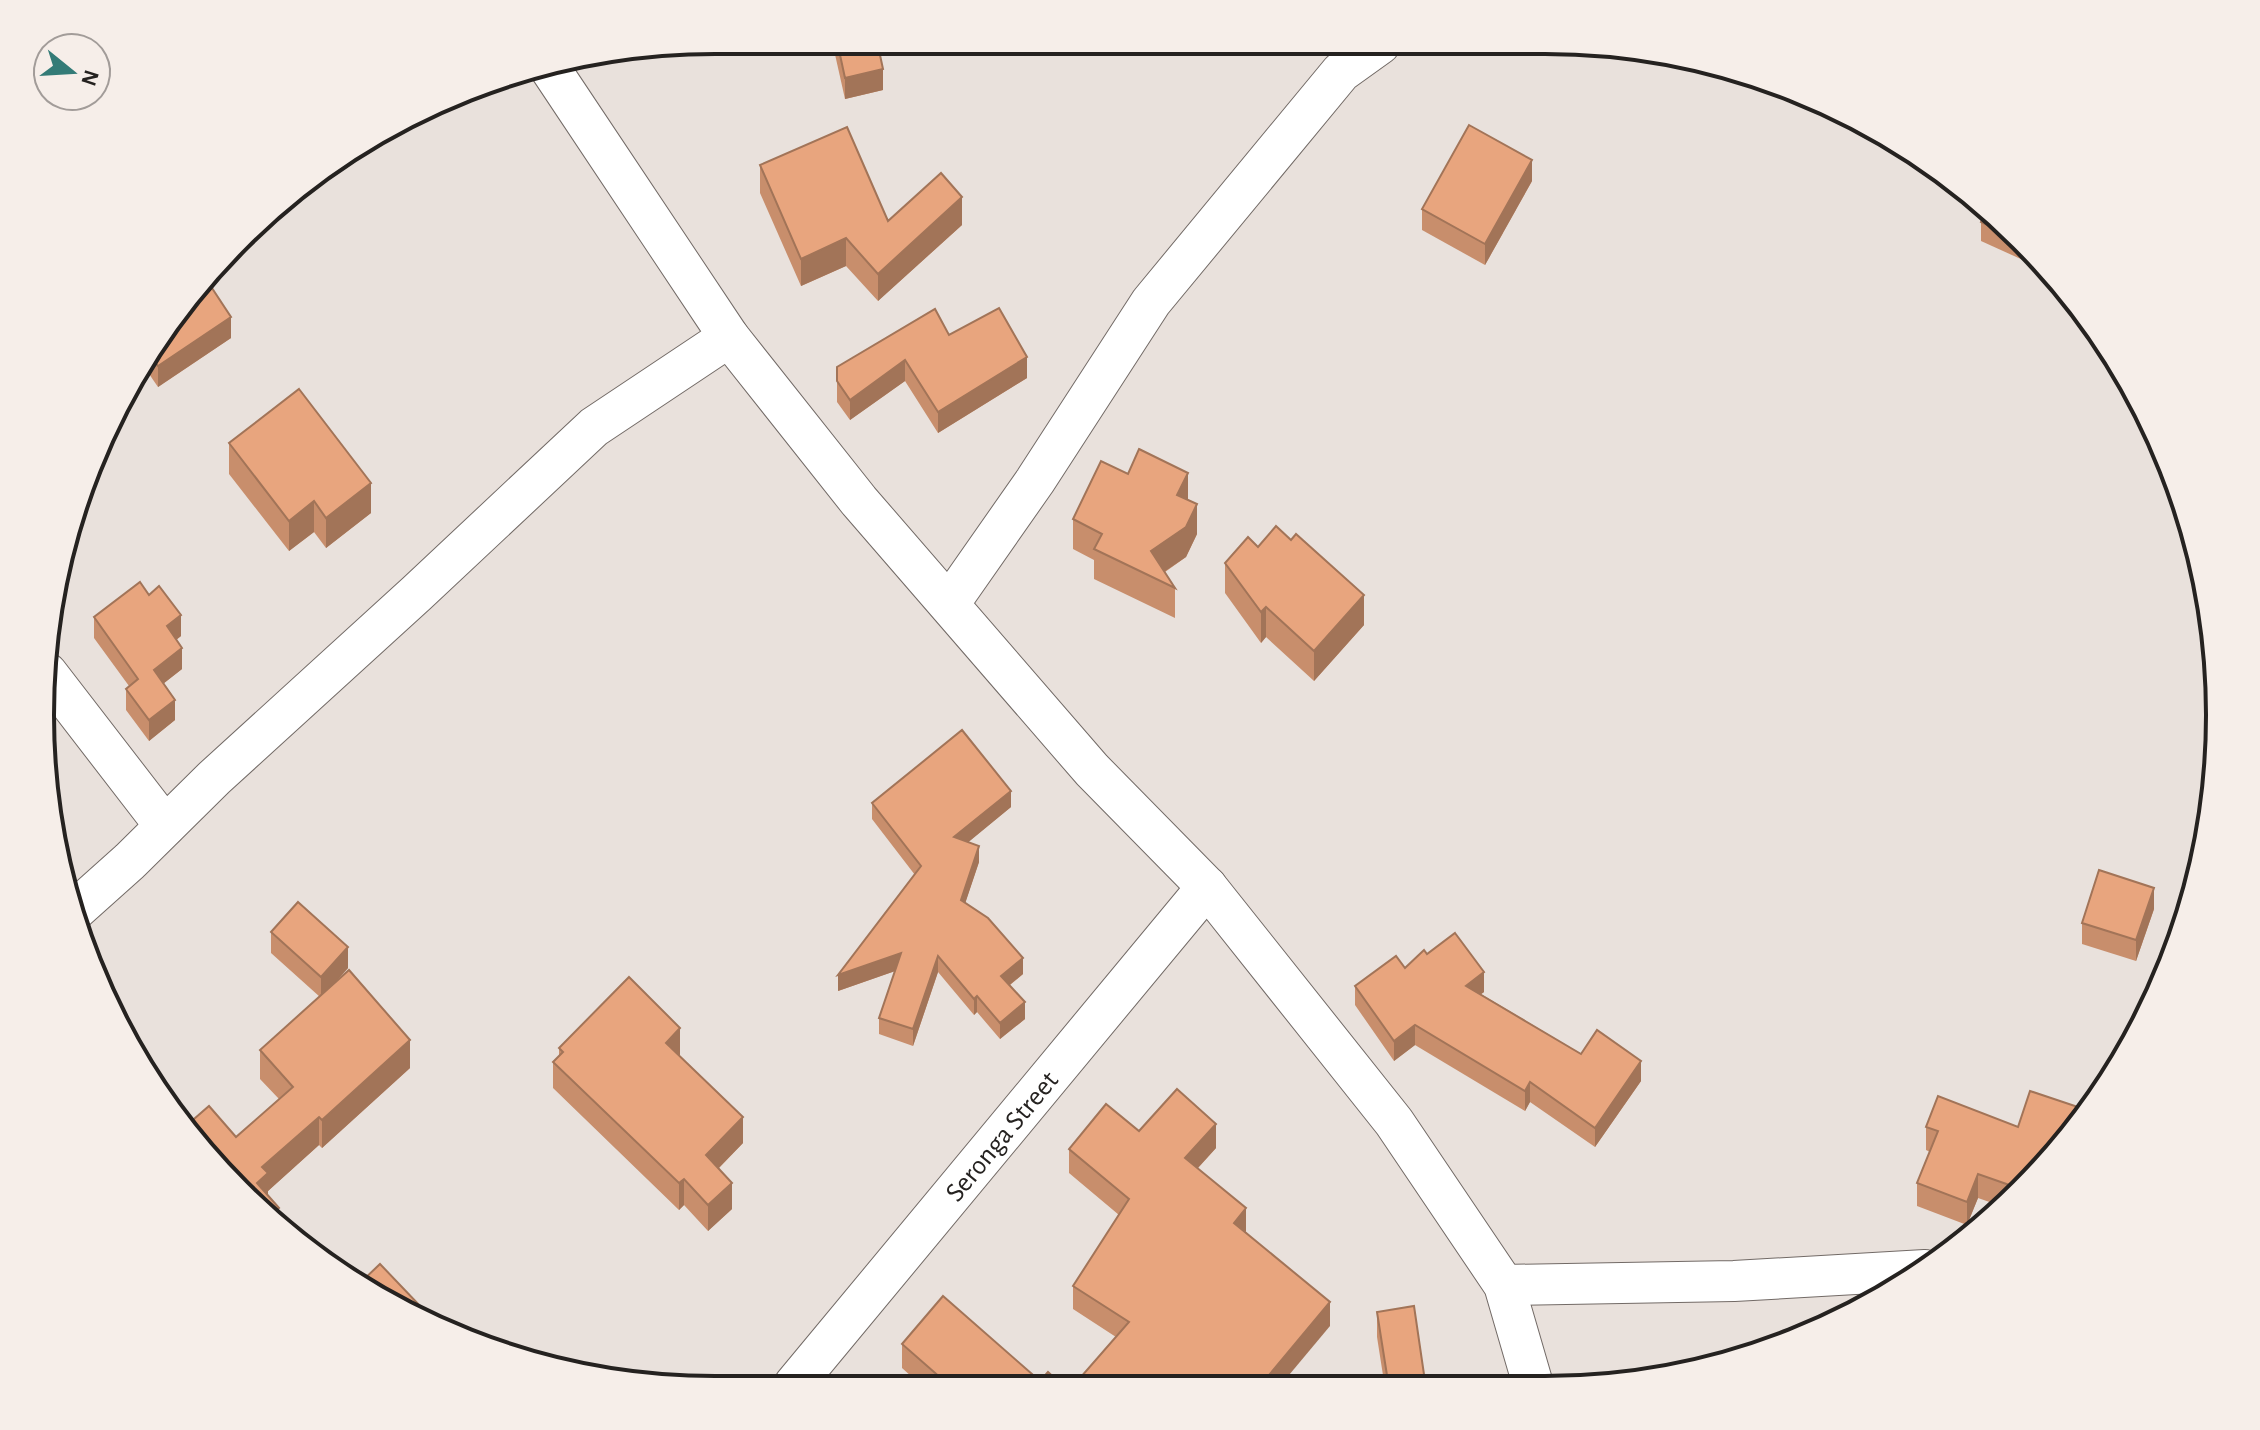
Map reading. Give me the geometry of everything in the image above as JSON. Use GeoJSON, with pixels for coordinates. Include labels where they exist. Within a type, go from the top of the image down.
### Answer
{"type":"FeatureCollection","features":[{"type":"Feature","properties":{"kind":"street"},"geometry":{"type":"LineString","coordinates":[[949,604],[1035,481],[1151,302],[1341,72],[1366,54]]}},
{"type":"Feature","properties":{"kind":"street"},"geometry":{"type":"LineString","coordinates":[[554,75],[729,337],[859,501],[1092,770],[1207,887],[1394,1122],[1504,1285],[1531,1376]]}},
{"type":"Feature","properties":{"kind":"street"},"geometry":{"type":"LineString","coordinates":[[82,903],[594,427],[729,337]]}},
{"type":"Feature","properties":{"kind":"street"},"geometry":{"type":"LineString","coordinates":[[55,683],[165,826]]}},
{"type":"Feature","properties":{"kind":"street","name":"Seronga Street"},"geometry":{"type":"LineString","coordinates":[[801,1376],[1207,887]]}},
{"type":"Feature","properties":{"kind":"street"},"geometry":{"type":"LineString","coordinates":[[1504,1285],[1734,1281],[1902,1271]]}},
{"type":"Feature","properties":{"kind":"building"},"geometry":{"type":"Polygon","coordinates":[[[840,54],[880,54],[883,69],[845,78],[840,54]]]}},
{"type":"Feature","properties":{"kind":"building"},"geometry":{"type":"Polygon","coordinates":[[[1469,125],[1532,160],[1485,244],[1422,209],[1469,125]]]}},
{"type":"Feature","properties":{"kind":"building"},"geometry":{"type":"Polygon","coordinates":[[[847,127],[888,221],[941,173],[962,197],[878,274],[846,238],[801,259],[760,165],[847,127]]]}},
{"type":"Feature","properties":{"kind":"building"},"geometry":{"type":"Polygon","coordinates":[[[211,287],[231,317],[158,366],[156,363],[165,348],[211,287]]]}},
{"type":"Feature","properties":{"kind":"building"},"geometry":{"type":"Polygon","coordinates":[[[999,308],[1027,357],[938,412],[905,360],[850,400],[837,381],[837,367],[935,309],[949,335],[999,308]]]}},
{"type":"Feature","properties":{"kind":"building"},"geometry":{"type":"Polygon","coordinates":[[[299,389],[371,483],[326,518],[314,501],[289,521],[229,443],[299,389]]]}},
{"type":"Feature","properties":{"kind":"building"},"geometry":{"type":"Polygon","coordinates":[[[1139,449],[1188,473],[1177,495],[1197,504],[1186,527],[1151,551],[1175,588],[1094,549],[1102,534],[1073,519],[1101,461],[1128,474],[1139,449]]]}},
{"type":"Feature","properties":{"kind":"building"},"geometry":{"type":"Polygon","coordinates":[[[1276,526],[1291,540],[1296,534],[1364,595],[1314,651],[1266,607],[1261,612],[1225,563],[1248,537],[1258,547],[1276,526]]]}},
{"type":"Feature","properties":{"kind":"building"},"geometry":{"type":"Polygon","coordinates":[[[140,582],[149,595],[159,586],[181,615],[167,626],[182,648],[154,670],[175,700],[149,720],[126,689],[138,679],[94,617],[140,582]]]}},
{"type":"Feature","properties":{"kind":"building"},"geometry":{"type":"Polygon","coordinates":[[[962,730],[1011,791],[954,837],[979,846],[961,900],[988,918],[1023,958],[1001,976],[1025,1002],[1000,1023],[977,996],[974,999],[938,956],[913,1029],[879,1018],[901,953],[838,975],[921,866],[872,803],[962,730]]]}},
{"type":"Feature","properties":{"kind":"building"},"geometry":{"type":"Polygon","coordinates":[[[2099,870],[2154,888],[2136,940],[2082,923],[2099,870]]]}},
{"type":"Feature","properties":{"kind":"building"},"geometry":{"type":"Polygon","coordinates":[[[298,902],[348,947],[321,977],[271,932],[298,902]]]}},
{"type":"Feature","properties":{"kind":"building"},"geometry":{"type":"Polygon","coordinates":[[[1455,933],[1484,972],[1466,986],[1581,1054],[1597,1030],[1641,1061],[1595,1128],[1530,1082],[1525,1091],[1415,1025],[1394,1041],[1355,986],[1396,956],[1405,968],[1424,950],[1427,954],[1455,933]]]}},
{"type":"Feature","properties":{"kind":"building"},"geometry":{"type":"Polygon","coordinates":[[[349,970],[410,1040],[322,1120],[319,1117],[262,1167],[268,1173],[257,1183],[279,1208],[277,1210],[218,1151],[193,1120],[209,1106],[236,1137],[293,1087],[260,1050],[349,970]]]}},
{"type":"Feature","properties":{"kind":"building"},"geometry":{"type":"Polygon","coordinates":[[[629,977],[680,1028],[666,1043],[743,1117],[706,1155],[732,1183],[708,1205],[684,1179],[679,1183],[553,1062],[563,1052],[559,1048],[629,977]]]}},
{"type":"Feature","properties":{"kind":"building"},"geometry":{"type":"Polygon","coordinates":[[[1177,1089],[1216,1124],[1185,1158],[1246,1208],[1234,1223],[1330,1302],[1268,1376],[1082,1376],[1129,1322],[1073,1286],[1129,1199],[1069,1149],[1106,1104],[1139,1131],[1177,1089]]]}},
{"type":"Feature","properties":{"kind":"building"},"geometry":{"type":"Polygon","coordinates":[[[2030,1091],[2077,1107],[2042,1151],[2009,1185],[1978,1174],[1967,1202],[1917,1183],[1938,1131],[1926,1127],[1938,1096],[2018,1127],[2030,1091]]]}},
{"type":"Feature","properties":{"kind":"building"},"geometry":{"type":"Polygon","coordinates":[[[380,1264],[421,1307],[384,1287],[367,1277],[380,1264]]]}},
{"type":"Feature","properties":{"kind":"building"},"geometry":{"type":"Polygon","coordinates":[[[943,1296],[1034,1376],[939,1376],[902,1344],[943,1296]]]}},
{"type":"Feature","properties":{"kind":"building"},"geometry":{"type":"Polygon","coordinates":[[[1414,1306],[1424,1376],[1387,1376],[1377,1312],[1414,1306]]]}}]}
